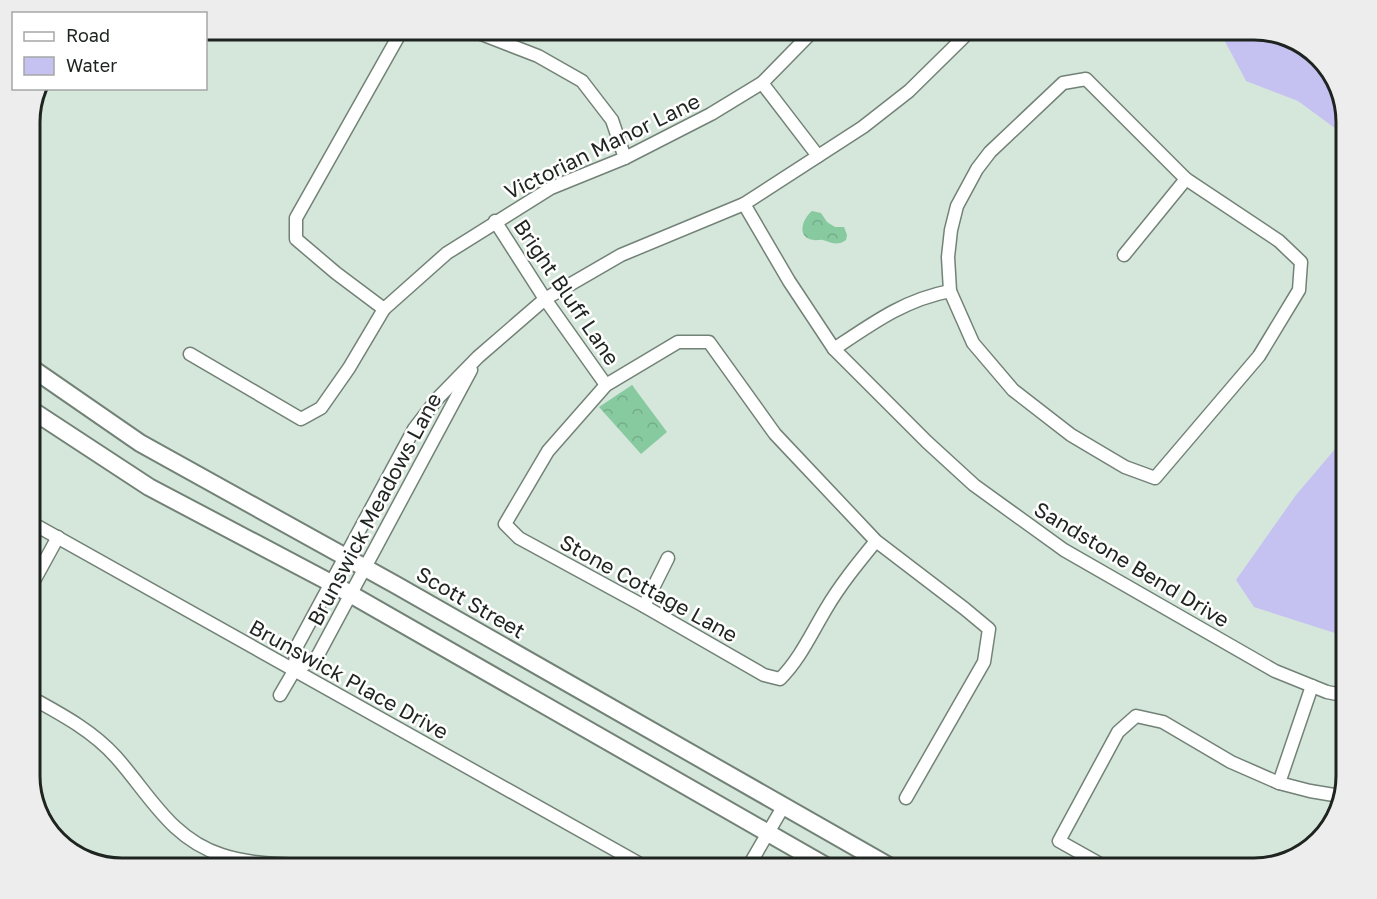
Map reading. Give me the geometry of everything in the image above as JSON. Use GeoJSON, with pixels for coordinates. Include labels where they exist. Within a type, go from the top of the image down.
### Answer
{"type":"FeatureCollection","features":[{"type":"Feature","properties":{"kind":"main road","name":"Scott Street"},"geometry":{"type":"LineString","coordinates":[[41,374],[140,444],[365,567],[874,858]]}},
{"type":"Feature","properties":{"kind":"main road"},"geometry":{"type":"LineString","coordinates":[[41,416],[149,488],[331,583],[811,858]]}},
{"type":"Feature","properties":{"kind":"street"},"geometry":{"type":"LineString","coordinates":[[384,309],[296,239],[296,218],[396,40]]}},
{"type":"Feature","properties":{"kind":"street"},"geometry":{"type":"LineString","coordinates":[[499,40],[538,56],[582,81],[612,120],[625,158]]}},
{"type":"Feature","properties":{"kind":"street","name":"Victorian Manor Lane"},"geometry":{"type":"LineString","coordinates":[[190,354],[301,419],[321,408],[384,309],[447,253],[551,188],[625,158],[711,114],[762,83],[804,40]]}},
{"type":"Feature","properties":{"kind":"street","name":"Brunswick Meadows Lane"},"geometry":{"type":"LineString","coordinates":[[280,695],[294,671],[297,646],[414,429],[437,399],[478,357],[545,299],[621,255],[744,204],[863,127],[909,91],[961,40]]}},
{"type":"Feature","properties":{"kind":"street"},"geometry":{"type":"LineString","coordinates":[[1086,79],[1186,179],[1279,241],[1301,262],[1299,290],[1259,356],[1155,478],[1125,467],[1071,435],[1013,390],[973,343],[950,291],[948,256],[957,206],[977,169],[990,152],[1063,82],[1086,79]]}},
{"type":"Feature","properties":{"kind":"street"},"geometry":{"type":"LineString","coordinates":[[762,83],[818,156]]}},
{"type":"Feature","properties":{"kind":"street"},"geometry":{"type":"LineString","coordinates":[[1124,255],[1186,179]]}},
{"type":"Feature","properties":{"kind":"street","name":"Sandstone Bend Drive"},"geometry":{"type":"LineString","coordinates":[[744,204],[789,281],[834,349],[927,442],[974,484],[1064,550],[1275,671],[1336,694]]}},
{"type":"Feature","properties":{"kind":"street","name":"Bright Bluff Lane"},"geometry":{"type":"LineString","coordinates":[[495,221],[545,299],[606,385]]}},
{"type":"Feature","properties":{"kind":"street"},"geometry":{"type":"LineString","coordinates":[[834,349],[903,306],[928,296],[950,291]]}},
{"type":"Feature","properties":{"kind":"street"},"geometry":{"type":"LineString","coordinates":[[606,385],[678,342],[709,342],[775,434],[876,542],[966,609],[989,629],[984,662],[906,798]]}},
{"type":"Feature","properties":{"kind":"street","name":"Brunswick Meadows Lane"},"geometry":{"type":"LineString","coordinates":[[294,671],[316,657],[478,357]]}},
{"type":"Feature","properties":{"kind":"street","name":"Stone Cottage Lane"},"geometry":{"type":"LineString","coordinates":[[606,385],[548,451],[505,524],[519,538],[764,675],[780,679],[794,665],[844,581],[876,542]]}},
{"type":"Feature","properties":{"kind":"street","name":"Brunswick Place Drive"},"geometry":{"type":"LineString","coordinates":[[41,528],[629,858]]}},
{"type":"Feature","properties":{"kind":"street"},"geometry":{"type":"LineString","coordinates":[[41,568],[58,537]]}},
{"type":"Feature","properties":{"kind":"street"},"geometry":{"type":"LineString","coordinates":[[644,606],[668,558]]}},
{"type":"Feature","properties":{"kind":"street"},"geometry":{"type":"LineString","coordinates":[[1279,783],[1312,686]]}},
{"type":"Feature","properties":{"kind":"street"},"geometry":{"type":"LineString","coordinates":[[41,703],[99,740],[173,826],[221,855],[235,858]]}},
{"type":"Feature","properties":{"kind":"street"},"geometry":{"type":"LineString","coordinates":[[1089,858],[1059,841],[1118,732],[1136,716],[1163,722],[1231,762],[1279,783],[1334,795]]}},
{"type":"Feature","properties":{"kind":"street"},"geometry":{"type":"LineString","coordinates":[[753,858],[783,807]]}},
{"type":"Feature","properties":{"kind":"green space"},"geometry":{"type":"Polygon","coordinates":[[[812,211],[821,213],[827,222],[835,227],[844,227],[846,240],[835,243],[808,239],[802,228],[808,214],[812,211]]]}},
{"type":"Feature","properties":{"kind":"green space"},"geometry":{"type":"Polygon","coordinates":[[[632,385],[667,432],[641,454],[599,407],[632,385]]]}},
{"type":"Feature","properties":{"kind":"water"},"geometry":{"type":"Polygon","coordinates":[[[1224,40],[1265,41],[1291,49],[1309,61],[1323,77],[1335,106],[1336,129],[1298,101],[1246,81],[1224,40]]]}},
{"type":"Feature","properties":{"kind":"water"},"geometry":{"type":"Polygon","coordinates":[[[1336,448],[1336,633],[1254,607],[1236,580],[1296,495],[1336,448]]]}}]}
